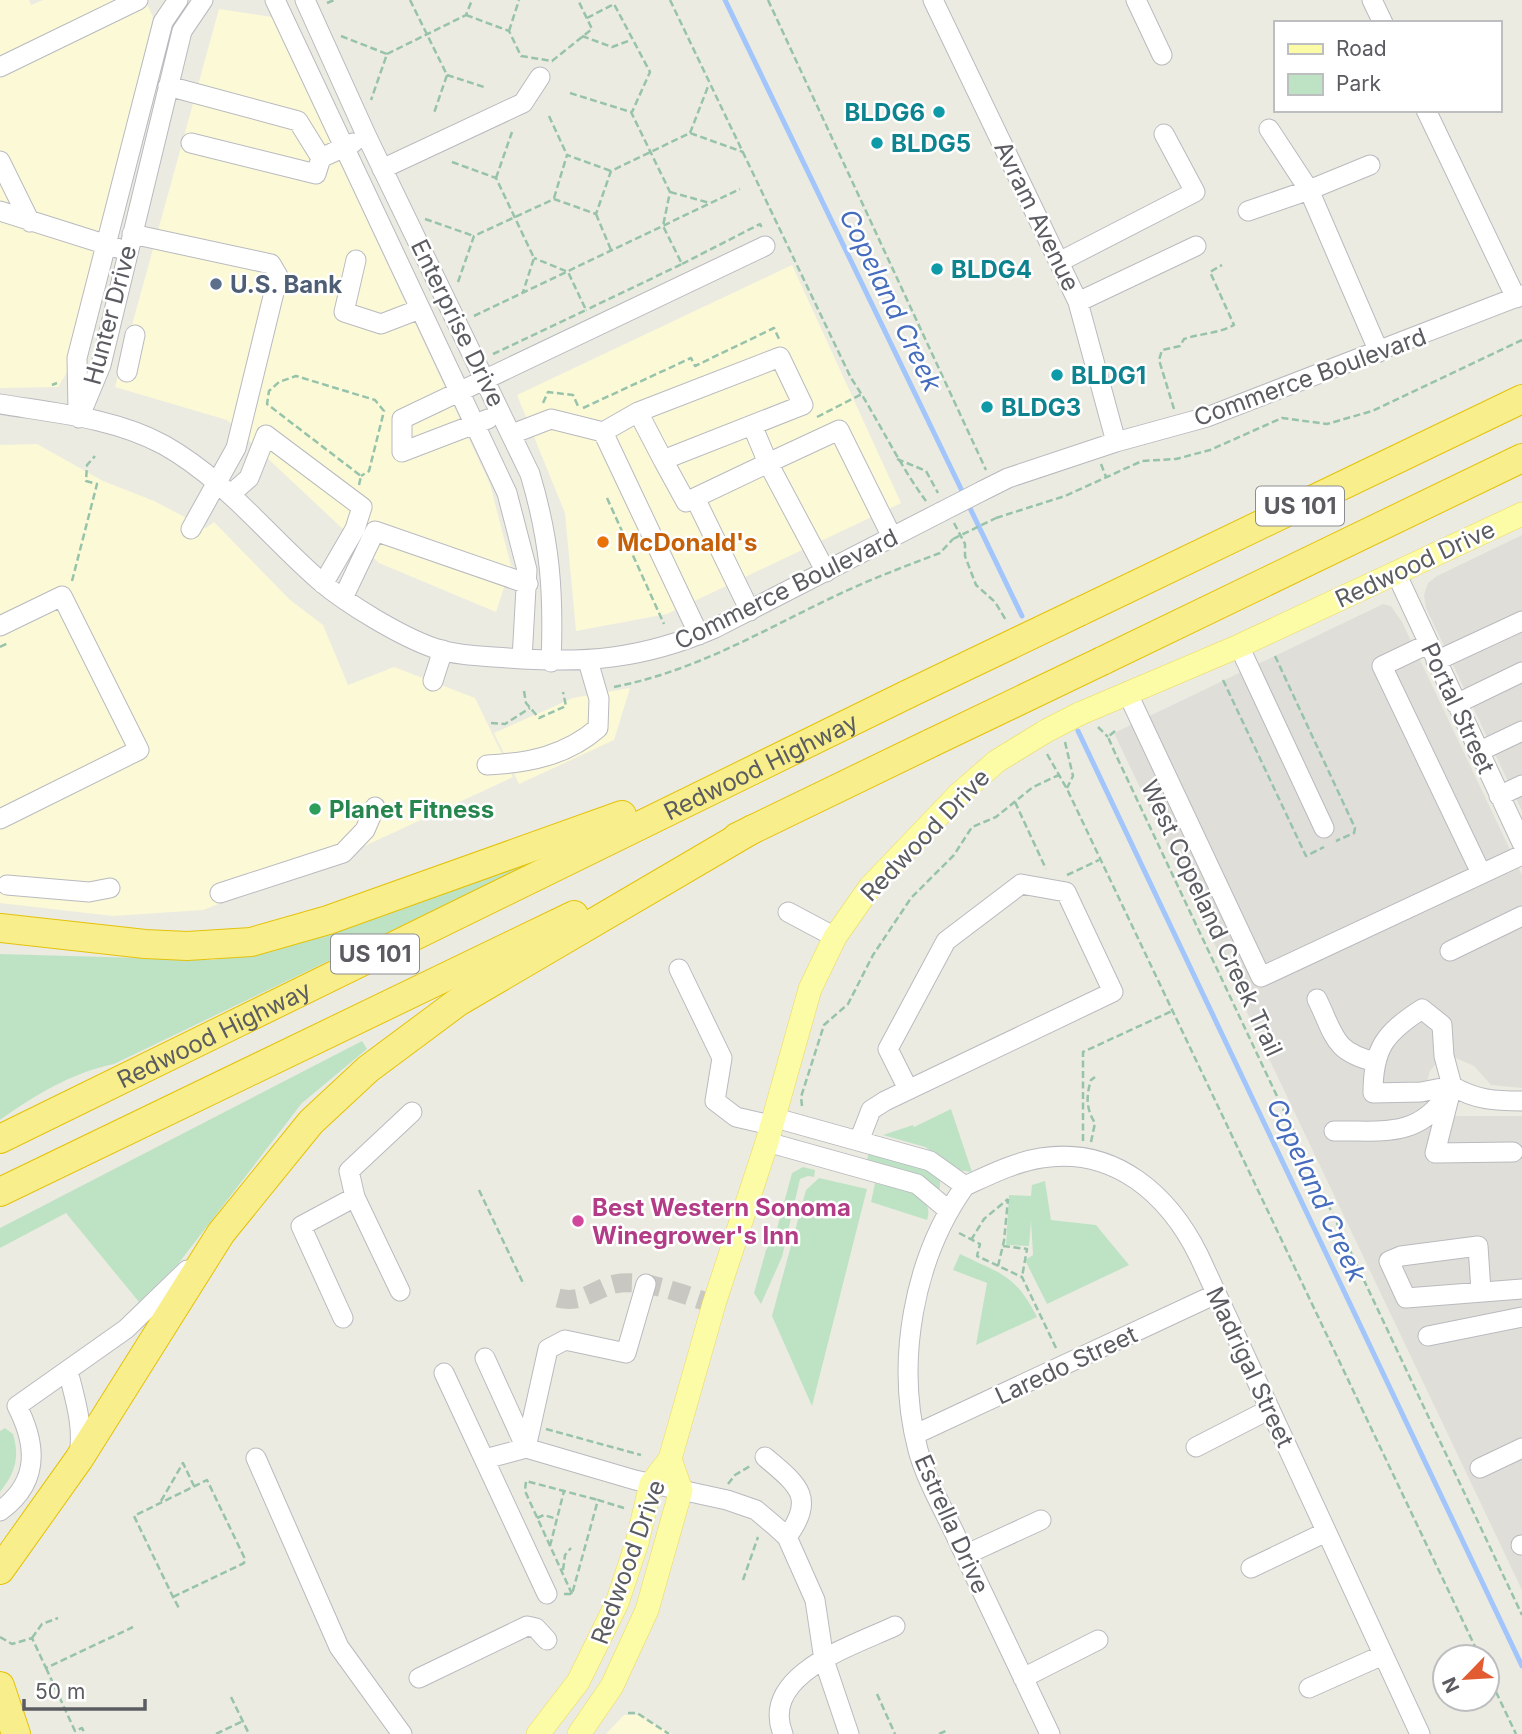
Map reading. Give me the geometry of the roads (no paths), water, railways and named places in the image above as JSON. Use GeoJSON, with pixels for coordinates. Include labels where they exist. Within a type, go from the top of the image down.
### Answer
{"type":"FeatureCollection","features":[{"type":"Feature","properties":{"kind":"highway","name":"Redwood Highway"},"geometry":{"type":"LineString","coordinates":[[0,1139],[750,769],[1522,399]]}},
{"type":"Feature","properties":{"kind":"highway","name":"Redwood Highway"},"geometry":{"type":"LineString","coordinates":[[0,1192],[1522,458]]}},
{"type":"Feature","properties":{"kind":"highway"},"geometry":{"type":"LineString","coordinates":[[0,928],[145,944],[187,946],[251,942],[328,920],[750,769]]}},
{"type":"Feature","properties":{"kind":"highway"},"geometry":{"type":"LineString","coordinates":[[0,1570],[79,1459],[221,1233],[311,1122],[410,1035],[458,1002],[753,829]]}},
{"type":"Feature","properties":{"kind":"highway"},"geometry":{"type":"LineString","coordinates":[[0,1201],[66,1160]]}},
{"type":"Feature","properties":{"kind":"highway"},"geometry":{"type":"LineString","coordinates":[[0,1686],[15,1734]]}},
{"type":"Feature","properties":{"kind":"main road","name":"Redwood Drive"},"geometry":{"type":"LineString","coordinates":[[538,1734],[578,1682],[617,1603],[637,1543],[651,1484],[670,1459],[810,989],[835,937],[870,887],[959,794],[997,761],[1048,736],[1079,714],[1239,646],[1522,514]]}},
{"type":"Feature","properties":{"kind":"main road","name":"Redwood Drive"},"geometry":{"type":"LineString","coordinates":[[579,1734],[612,1686],[647,1610],[681,1490],[670,1459]]}},
{"type":"Feature","properties":{"kind":"main road"},"geometry":{"type":"LineString","coordinates":[[0,1706],[15,1734]]}},
{"type":"Feature","properties":{"kind":"street"},"geometry":{"type":"LineString","coordinates":[[0,67],[138,0]]}},
{"type":"Feature","properties":{"kind":"street","name":"Hunter Drive"},"geometry":{"type":"LineString","coordinates":[[79,418],[78,358],[163,22],[176,5],[204,0]]}},
{"type":"Feature","properties":{"kind":"street","name":"Enterprise Drive"},"geometry":{"type":"LineString","coordinates":[[275,0],[507,493],[521,538],[528,584],[522,659]]}},
{"type":"Feature","properties":{"kind":"street","name":"Enterprise Drive"},"geometry":{"type":"LineString","coordinates":[[305,0],[382,169],[491,376],[502,412],[530,474],[546,530],[553,603],[551,662]]}},
{"type":"Feature","properties":{"kind":"street","name":"Avram Avenue"},"geometry":{"type":"LineString","coordinates":[[933,0],[1078,302],[1116,442]]}},
{"type":"Feature","properties":{"kind":"street"},"geometry":{"type":"LineString","coordinates":[[1136,0],[1162,55]]}},
{"type":"Feature","properties":{"kind":"street"},"geometry":{"type":"LineString","coordinates":[[1372,0],[1382,21]]}},
{"type":"Feature","properties":{"kind":"street","name":"Hunter Drive"},"geometry":{"type":"LineString","coordinates":[[79,418],[101,365],[182,31],[176,5]]}},
{"type":"Feature","properties":{"kind":"street"},"geometry":{"type":"LineString","coordinates":[[382,169],[523,103],[541,78]]}},
{"type":"Feature","properties":{"kind":"street"},"geometry":{"type":"LineString","coordinates":[[168,86],[298,121],[321,158]]}},
{"type":"Feature","properties":{"kind":"street"},"geometry":{"type":"LineString","coordinates":[[1427,112],[1519,297]]}},
{"type":"Feature","properties":{"kind":"street"},"geometry":{"type":"LineString","coordinates":[[1269,129],[1309,190],[1379,352]]}},
{"type":"Feature","properties":{"kind":"street"},"geometry":{"type":"LineString","coordinates":[[1059,262],[1195,192],[1164,134]]}},
{"type":"Feature","properties":{"kind":"street"},"geometry":{"type":"LineString","coordinates":[[191,143],[316,174],[321,158],[367,137]]}},
{"type":"Feature","properties":{"kind":"street"},"geometry":{"type":"LineString","coordinates":[[0,161],[30,222]]}},
{"type":"Feature","properties":{"kind":"street"},"geometry":{"type":"LineString","coordinates":[[1248,211],[1370,165]]}},
{"type":"Feature","properties":{"kind":"street"},"geometry":{"type":"LineString","coordinates":[[0,211],[106,245],[130,243],[271,264],[278,276],[236,448],[215,481],[191,529]]}},
{"type":"Feature","properties":{"kind":"street"},"geometry":{"type":"LineString","coordinates":[[502,412],[402,452],[402,419],[765,246]]}},
{"type":"Feature","properties":{"kind":"street"},"geometry":{"type":"LineString","coordinates":[[1078,302],[1196,246]]}},
{"type":"Feature","properties":{"kind":"street"},"geometry":{"type":"LineString","coordinates":[[356,260],[344,312],[381,324],[421,309]]}},
{"type":"Feature","properties":{"kind":"street","name":"Commerce Boulevard"},"geometry":{"type":"LineString","coordinates":[[0,404],[121,425],[164,445],[232,493],[323,584],[418,641],[463,655],[551,662],[588,661],[645,653],[699,635],[1008,478],[1116,442],[1207,417],[1519,297]]}},
{"type":"Feature","properties":{"kind":"street"},"geometry":{"type":"LineString","coordinates":[[127,372],[135,335]]}},
{"type":"Feature","properties":{"kind":"street"},"geometry":{"type":"LineString","coordinates":[[512,434],[551,419],[603,432],[638,412],[780,357],[803,405],[663,460]]}},
{"type":"Feature","properties":{"kind":"street"},"geometry":{"type":"LineString","coordinates":[[638,412],[686,502],[839,430],[892,537]]}},
{"type":"Feature","properties":{"kind":"street"},"geometry":{"type":"LineString","coordinates":[[752,425],[768,464],[826,572]]}},
{"type":"Feature","properties":{"kind":"street"},"geometry":{"type":"LineString","coordinates":[[603,432],[699,635]]}},
{"type":"Feature","properties":{"kind":"street"},"geometry":{"type":"LineString","coordinates":[[232,493],[249,478],[266,435],[362,506],[355,529],[323,584]]}},
{"type":"Feature","properties":{"kind":"street"},"geometry":{"type":"LineString","coordinates":[[695,498],[750,611]]}},
{"type":"Feature","properties":{"kind":"street"},"geometry":{"type":"LineString","coordinates":[[343,598],[375,531],[528,584]]}},
{"type":"Feature","properties":{"kind":"street","name":"Portal Street"},"geometry":{"type":"LineString","coordinates":[[1396,573],[1522,843]]}},
{"type":"Feature","properties":{"kind":"street"},"geometry":{"type":"LineString","coordinates":[[0,626],[62,596],[139,750],[0,819]]}},
{"type":"Feature","properties":{"kind":"street"},"geometry":{"type":"LineString","coordinates":[[1481,873],[1382,666],[1522,621]]}},
{"type":"Feature","properties":{"kind":"street"},"geometry":{"type":"LineString","coordinates":[[1239,646],[1324,828]]}},
{"type":"Feature","properties":{"kind":"street"},"geometry":{"type":"LineString","coordinates":[[433,681],[443,650]]}},
{"type":"Feature","properties":{"kind":"street"},"geometry":{"type":"LineString","coordinates":[[487,765],[540,761],[588,737],[598,728],[596,690],[588,661]]}},
{"type":"Feature","properties":{"kind":"street"},"geometry":{"type":"LineString","coordinates":[[1456,704],[1522,672]]}},
{"type":"Feature","properties":{"kind":"street"},"geometry":{"type":"LineString","coordinates":[[1127,692],[1261,977],[1522,855]]}},
{"type":"Feature","properties":{"kind":"street"},"geometry":{"type":"LineString","coordinates":[[1478,752],[1522,732]]}},
{"type":"Feature","properties":{"kind":"street"},"geometry":{"type":"LineString","coordinates":[[1499,796],[1522,785]]}},
{"type":"Feature","properties":{"kind":"street"},"geometry":{"type":"LineString","coordinates":[[219,892],[343,853],[365,830],[375,807]]}},
{"type":"Feature","properties":{"kind":"street"},"geometry":{"type":"LineString","coordinates":[[859,1141],[871,1110],[908,1089],[1113,992],[1066,892],[1021,884],[946,941],[888,1049],[908,1089]]}},
{"type":"Feature","properties":{"kind":"street"},"geometry":{"type":"LineString","coordinates":[[7,885],[89,892],[110,888]]}},
{"type":"Feature","properties":{"kind":"street"},"geometry":{"type":"LineString","coordinates":[[788,912],[835,937]]}},
{"type":"Feature","properties":{"kind":"street"},"geometry":{"type":"LineString","coordinates":[[1450,951],[1522,916]]}},
{"type":"Feature","properties":{"kind":"street"},"geometry":{"type":"LineString","coordinates":[[679,969],[722,1058],[715,1101],[736,1116],[917,1184],[948,1210]]}},
{"type":"Feature","properties":{"kind":"street"},"geometry":{"type":"LineString","coordinates":[[1317,999],[1341,1049],[1356,1057],[1376,1062]]}},
{"type":"Feature","properties":{"kind":"street"},"geometry":{"type":"LineString","coordinates":[[1513,1152],[1435,1153],[1452,1086],[1444,1056],[1442,1025],[1422,1009],[1396,1026],[1380,1047],[1373,1093],[1421,1092],[1452,1086],[1470,1097],[1492,1101],[1522,1101]]}},
{"type":"Feature","properties":{"kind":"street"},"geometry":{"type":"LineString","coordinates":[[1334,1131],[1403,1129],[1433,1114],[1452,1086]]}},
{"type":"Feature","properties":{"kind":"street"},"geometry":{"type":"LineString","coordinates":[[400,1291],[355,1196],[349,1171],[412,1112]]}},
{"type":"Feature","properties":{"kind":"street"},"geometry":{"type":"LineString","coordinates":[[770,1128],[859,1141],[930,1161],[965,1186]]}},
{"type":"Feature","properties":{"kind":"street","name":"Madrigal Street"},"geometry":{"type":"LineString","coordinates":[[965,1186],[1033,1159],[1085,1159],[1135,1177],[1157,1194],[1178,1218],[1270,1409],[1420,1734]]}},
{"type":"Feature","properties":{"kind":"street","name":"Estrella Drive"},"geometry":{"type":"LineString","coordinates":[[965,1186],[948,1210],[924,1271],[911,1329],[909,1367],[916,1434],[923,1465],[1049,1734]]}},
{"type":"Feature","properties":{"kind":"street"},"geometry":{"type":"LineString","coordinates":[[344,1318],[301,1226],[355,1196]]}},
{"type":"Feature","properties":{"kind":"street"},"geometry":{"type":"LineString","coordinates":[[0,1511],[20,1493],[32,1455],[31,1433],[17,1406],[126,1329],[221,1233]]}},
{"type":"Feature","properties":{"kind":"street"},"geometry":{"type":"LineString","coordinates":[[1481,1291],[1478,1245],[1401,1255],[1389,1261],[1406,1298],[1522,1289]]}},
{"type":"Feature","properties":{"kind":"street"},"geometry":{"type":"LineString","coordinates":[[526,1448],[548,1349],[565,1340],[626,1353],[646,1284]]}},
{"type":"Feature","properties":{"kind":"street","name":"Laredo Street"},"geometry":{"type":"LineString","coordinates":[[916,1434],[1216,1294]]}},
{"type":"Feature","properties":{"kind":"street"},"geometry":{"type":"LineString","coordinates":[[1429,1336],[1522,1317]]}},
{"type":"Feature","properties":{"kind":"street"},"geometry":{"type":"LineString","coordinates":[[485,1358],[526,1448]]}},
{"type":"Feature","properties":{"kind":"street"},"geometry":{"type":"LineString","coordinates":[[68,1371],[82,1437],[79,1459]]}},
{"type":"Feature","properties":{"kind":"street"},"geometry":{"type":"LineString","coordinates":[[444,1373],[547,1594]]}},
{"type":"Feature","properties":{"kind":"street"},"geometry":{"type":"LineString","coordinates":[[1196,1447],[1270,1409]]}},
{"type":"Feature","properties":{"kind":"street"},"geometry":{"type":"LineString","coordinates":[[485,1459],[526,1448],[651,1484],[727,1500],[756,1510],[787,1537],[815,1600],[824,1661],[845,1733]]}},
{"type":"Feature","properties":{"kind":"street"},"geometry":{"type":"LineString","coordinates":[[1480,1468],[1522,1448]]}},
{"type":"Feature","properties":{"kind":"street"},"geometry":{"type":"LineString","coordinates":[[765,1457],[796,1483],[804,1502],[800,1519],[787,1537]]}},
{"type":"Feature","properties":{"kind":"street"},"geometry":{"type":"LineString","coordinates":[[256,1458],[340,1647],[402,1734]]}},
{"type":"Feature","properties":{"kind":"street"},"geometry":{"type":"LineString","coordinates":[[965,1555],[1041,1520]]}},
{"type":"Feature","properties":{"kind":"street"},"geometry":{"type":"LineString","coordinates":[[1251,1567],[1326,1531]]}},
{"type":"Feature","properties":{"kind":"street"},"geometry":{"type":"LineString","coordinates":[[419,1678],[527,1626],[536,1628],[547,1640]]}},
{"type":"Feature","properties":{"kind":"street"},"geometry":{"type":"LineString","coordinates":[[783,1734],[778,1713],[790,1683],[824,1661],[895,1626]]}},
{"type":"Feature","properties":{"kind":"street"},"geometry":{"type":"LineString","coordinates":[[1023,1678],[1098,1640]]}},
{"type":"Feature","properties":{"kind":"street"},"geometry":{"type":"LineString","coordinates":[[1309,1688],[1383,1655]]}},
{"type":"Feature","properties":{"kind":"waterway","name":"Copeland Creek"},"geometry":{"type":"LineString","coordinates":[[725,0],[964,495]]}},
{"type":"Feature","properties":{"kind":"waterway","name":"Copeland Creek"},"geometry":{"type":"LineString","coordinates":[[968,504],[1022,616]]}},
{"type":"Feature","properties":{"kind":"waterway","name":"Copeland Creek"},"geometry":{"type":"LineString","coordinates":[[1078,731],[1522,1666]]}},
{"type":"Feature","properties":{"kind":"tunnel"},"geometry":{"type":"LineString","coordinates":[[558,1298],[576,1299],[613,1285],[633,1283],[656,1286],[714,1304]]}},
{"type":"Feature","properties":{"kind":"place","name":"BLDG6"},"geometry":{"type":"Point","coordinates":[939,112]}},
{"type":"Feature","properties":{"kind":"place","name":"BLDG5"},"geometry":{"type":"Point","coordinates":[877,143]}},
{"type":"Feature","properties":{"kind":"place","name":"BLDG4"},"geometry":{"type":"Point","coordinates":[937,269]}},
{"type":"Feature","properties":{"kind":"place","name":"U.S. Bank"},"geometry":{"type":"Point","coordinates":[216,284]}},
{"type":"Feature","properties":{"kind":"place","name":"BLDG1"},"geometry":{"type":"Point","coordinates":[1057,375]}},
{"type":"Feature","properties":{"kind":"place","name":"BLDG3"},"geometry":{"type":"Point","coordinates":[987,407]}},
{"type":"Feature","properties":{"kind":"place","name":"McDonald's"},"geometry":{"type":"Point","coordinates":[603,542]}},
{"type":"Feature","properties":{"kind":"place","name":"Planet Fitness"},"geometry":{"type":"Point","coordinates":[315,809]}},
{"type":"Feature","properties":{"kind":"place","name":"Best Western Sonoma Winegrower's Inn"},"geometry":{"type":"Point","coordinates":[578,1221]}}]}
